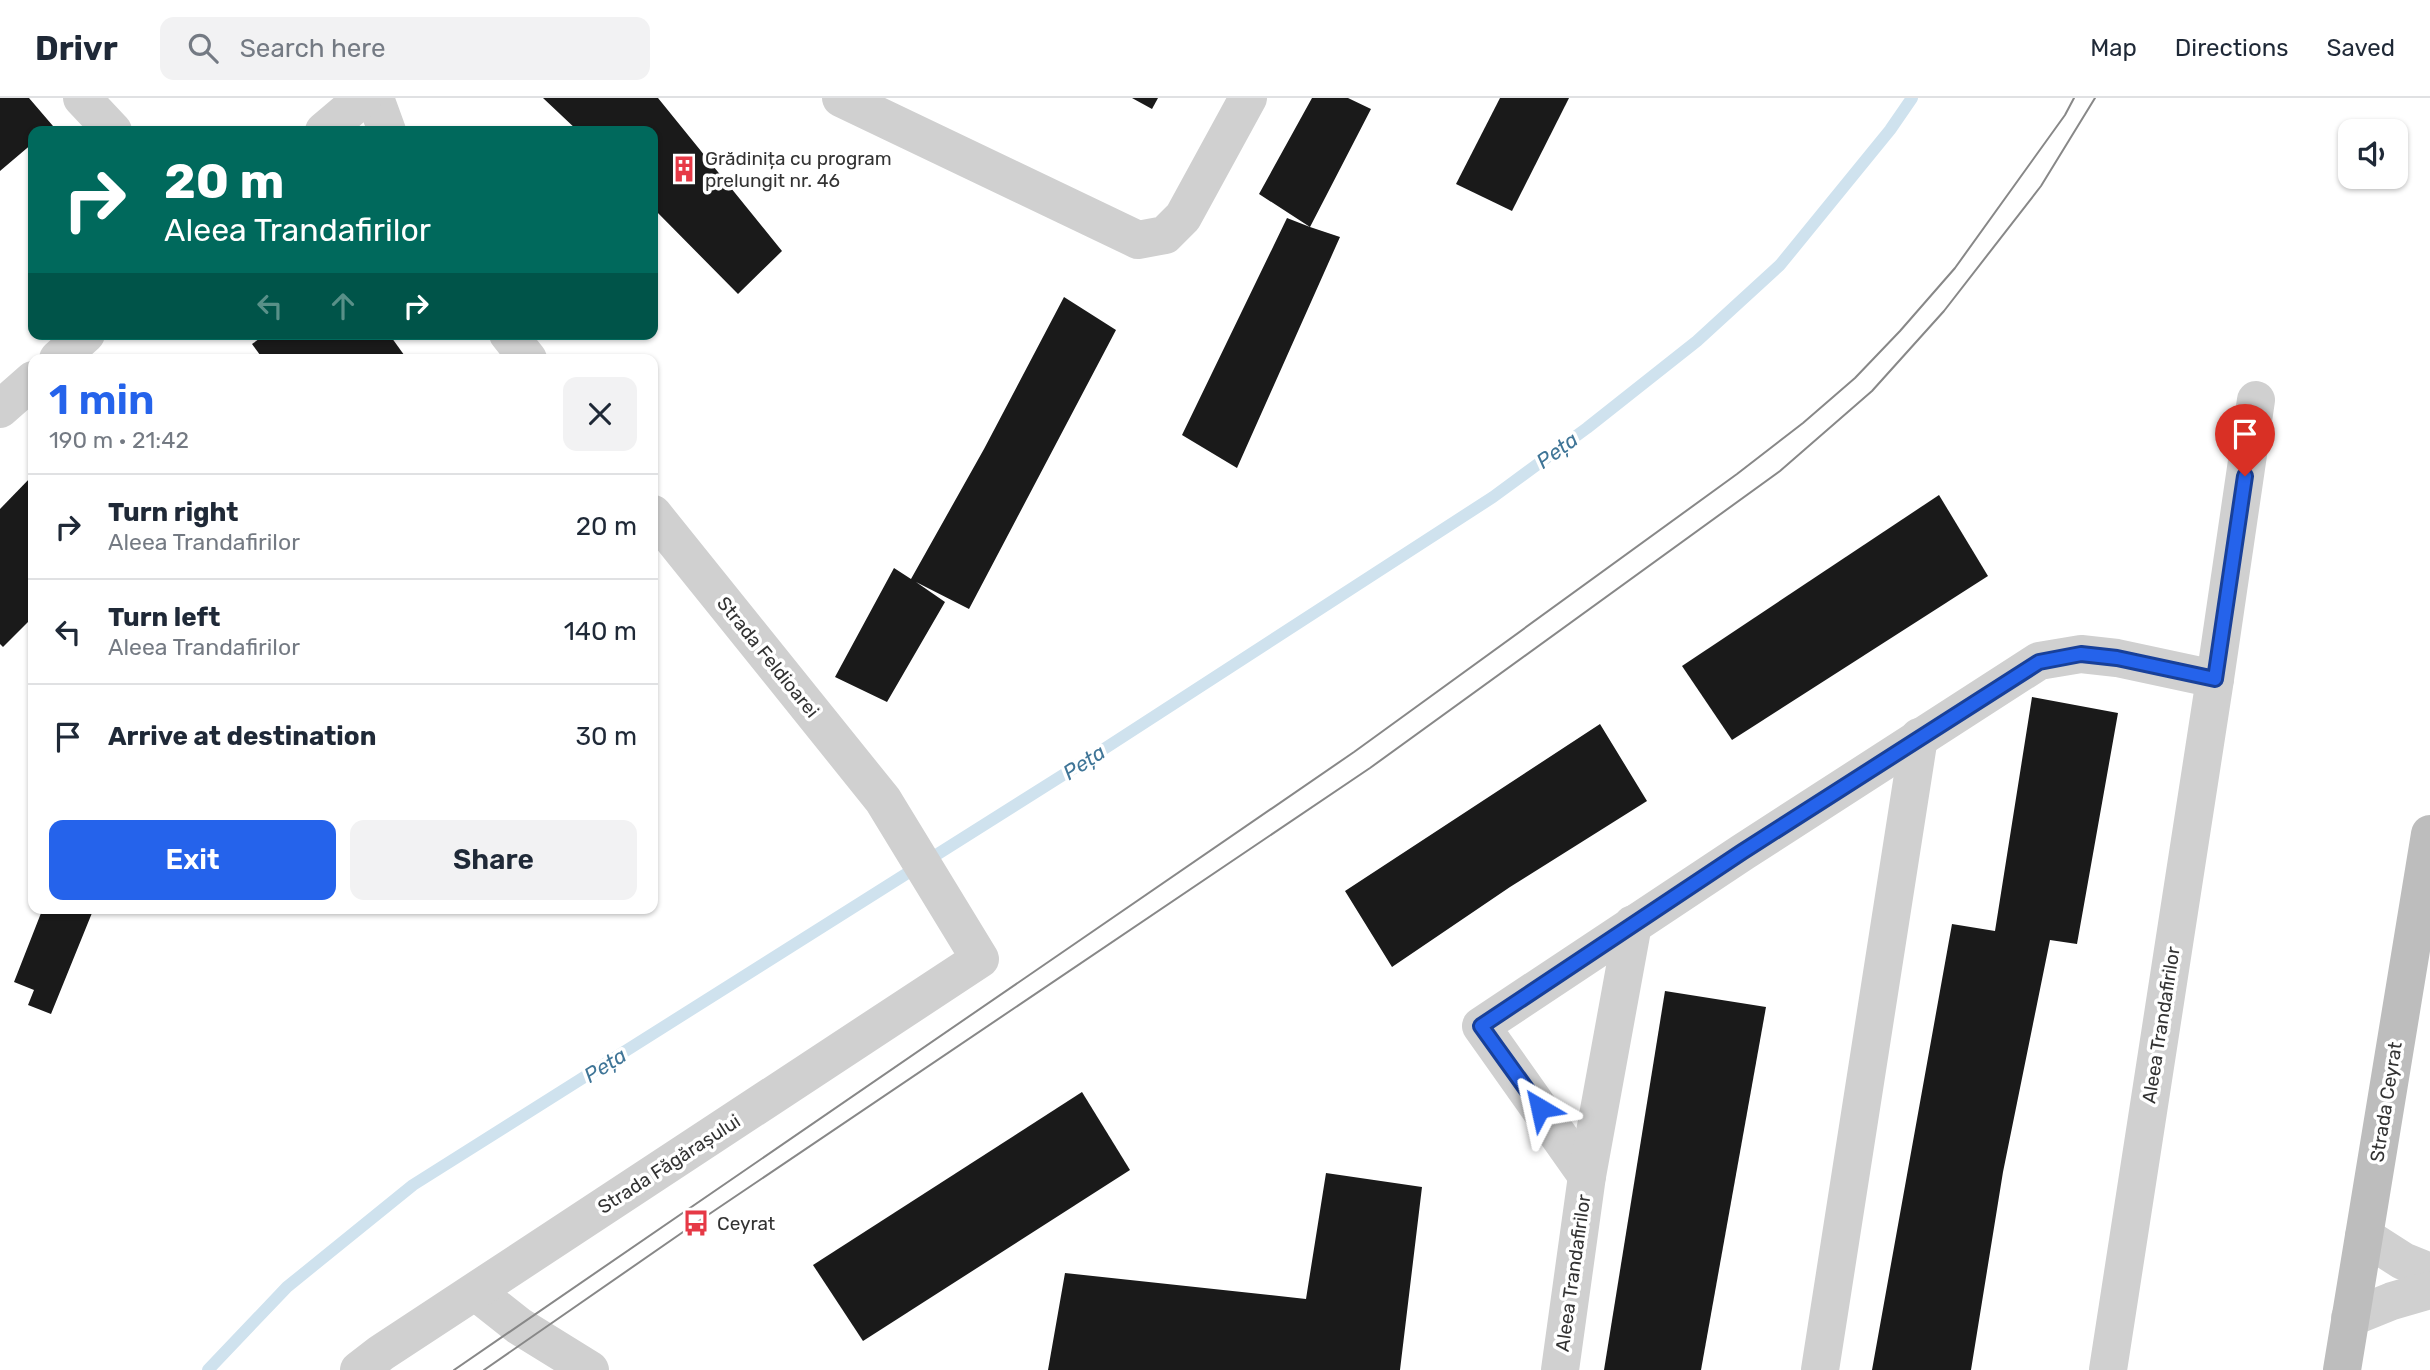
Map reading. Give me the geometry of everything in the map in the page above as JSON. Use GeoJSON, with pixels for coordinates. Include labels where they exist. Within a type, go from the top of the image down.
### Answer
{"type":"FeatureCollection","features":[{"type":"Feature","properties":{"kind":"main road","name":"Strada Ceyrat"},"geometry":{"type":"LineString","coordinates":[[2342,1370],[2430,834]]}},
{"type":"Feature","properties":{"kind":"street"},"geometry":{"type":"LineString","coordinates":[[82,98],[108,126]]}},
{"type":"Feature","properties":{"kind":"street"},"geometry":{"type":"LineString","coordinates":[[330,126],[363,98]]}},
{"type":"Feature","properties":{"kind":"street"},"geometry":{"type":"LineString","coordinates":[[375,98],[385,126]]}},
{"type":"Feature","properties":{"kind":"street"},"geometry":{"type":"LineString","coordinates":[[841,98],[1138,240],[1165,235],[1183,217],[1248,98]]}},
{"type":"Feature","properties":{"kind":"street"},"geometry":{"type":"LineString","coordinates":[[64,354],[79,340]]}},
{"type":"Feature","properties":{"kind":"street"},"geometry":{"type":"LineString","coordinates":[[513,340],[524,354]]}},
{"type":"Feature","properties":{"kind":"street"},"geometry":{"type":"LineString","coordinates":[[0,409],[28,384]]}},
{"type":"Feature","properties":{"kind":"street","name":"Aleea Trandafirilor"},"geometry":{"type":"LineString","coordinates":[[2108,1370],[2256,400]]}},
{"type":"Feature","properties":{"kind":"street","name":"Strada Feldioarei"},"geometry":{"type":"LineString","coordinates":[[658,520],[887,807],[975,950]]}},
{"type":"Feature","properties":{"kind":"street","name":"Aleea Trandafirilor"},"geometry":{"type":"LineString","coordinates":[[1587,1176],[1481,1026],[1919,737],[2039,662],[2081,654],[2117,658],[2215,679]]}},
{"type":"Feature","properties":{"kind":"street"},"geometry":{"type":"LineString","coordinates":[[1820,1370],[1919,737]]}},
{"type":"Feature","properties":{"kind":"street","name":"Aleea Trandafirilor"},"geometry":{"type":"LineString","coordinates":[[1560,1370],[1587,1176],[1633,924]]}},
{"type":"Feature","properties":{"kind":"street","name":"Strada Făgărașului"},"geometry":{"type":"LineString","coordinates":[[359,1370],[975,950]]}},
{"type":"Feature","properties":{"kind":"street"},"geometry":{"type":"LineString","coordinates":[[2364,1236],[2403,1261],[2430,1272]]}},
{"type":"Feature","properties":{"kind":"street"},"geometry":{"type":"LineString","coordinates":[[2350,1318],[2392,1301],[2430,1290]]}},
{"type":"Feature","properties":{"kind":"street"},"geometry":{"type":"LineString","coordinates":[[476,1292],[519,1326],[590,1370]]}},
{"type":"Feature","properties":{"kind":"building"},"geometry":{"type":"Polygon","coordinates":[[[0,98],[29,98],[53,126],[28,126],[28,147],[0,171],[0,98]]]}},
{"type":"Feature","properties":{"kind":"building","name":"Grădinița cu program prelungit nr. 46"},"geometry":{"type":"Polygon","coordinates":[[[543,98],[658,98],[782,251],[738,294],[658,213],[658,126],[573,126],[543,98]]]}},
{"type":"Feature","properties":{"kind":"building"},"geometry":{"type":"Polygon","coordinates":[[[1132,98],[1158,98],[1152,109],[1132,98]]]}},
{"type":"Feature","properties":{"kind":"building"},"geometry":{"type":"Polygon","coordinates":[[[1312,98],[1348,98],[1371,109],[1310,227],[1259,194],[1312,98]]]}},
{"type":"Feature","properties":{"kind":"building"},"geometry":{"type":"Polygon","coordinates":[[[1500,98],[1569,98],[1512,211],[1456,184],[1500,98]]]}},
{"type":"Feature","properties":{"kind":"building"},"geometry":{"type":"Polygon","coordinates":[[[1287,218],[1340,237],[1237,468],[1182,435],[1287,218]]]}},
{"type":"Feature","properties":{"kind":"building"},"geometry":{"type":"Polygon","coordinates":[[[1064,297],[1116,330],[969,609],[916,582],[945,602],[887,702],[835,677],[894,568],[911,579],[984,449],[1064,297]]]}},
{"type":"Feature","properties":{"kind":"building"},"geometry":{"type":"Polygon","coordinates":[[[258,340],[393,340],[403,354],[259,354],[252,344],[258,340]]]}},
{"type":"Feature","properties":{"kind":"building"},"geometry":{"type":"Polygon","coordinates":[[[28,480],[28,622],[3,647],[0,644],[0,509],[28,480]]]}},
{"type":"Feature","properties":{"kind":"building"},"geometry":{"type":"Polygon","coordinates":[[[1939,495],[1988,576],[1732,740],[1682,666],[1939,495]]]}},
{"type":"Feature","properties":{"kind":"building"},"geometry":{"type":"Polygon","coordinates":[[[2032,697],[2118,713],[2077,944],[2050,940],[2003,1172],[1971,1370],[1872,1370],[1952,924],[1995,931],[2032,697]]]}},
{"type":"Feature","properties":{"kind":"building"},"geometry":{"type":"Polygon","coordinates":[[[1600,724],[1647,801],[1510,887],[1392,967],[1345,891],[1600,724]]]}},
{"type":"Feature","properties":{"kind":"building"},"geometry":{"type":"Polygon","coordinates":[[[41,914],[92,914],[51,1014],[28,1005],[34,990],[14,982],[41,914]]]}},
{"type":"Feature","properties":{"kind":"building"},"geometry":{"type":"Polygon","coordinates":[[[1665,991],[1766,1007],[1701,1370],[1604,1370],[1665,991]]]}},
{"type":"Feature","properties":{"kind":"building"},"geometry":{"type":"Polygon","coordinates":[[[1082,1092],[1130,1170],[863,1341],[813,1265],[1082,1092]]]}},
{"type":"Feature","properties":{"kind":"building"},"geometry":{"type":"Polygon","coordinates":[[[1326,1173],[1422,1187],[1400,1370],[1048,1370],[1065,1273],[1306,1299],[1326,1173]]]}},
{"type":"Feature","properties":{"kind":"waterway","name":"Peța"},"geometry":{"type":"LineString","coordinates":[[208,1370],[287,1287],[413,1185],[1090,758],[1493,497],[1587,428],[1697,341],[1780,265],[1890,130],[1912,98]]}},
{"type":"Feature","properties":{"kind":"tram line"},"geometry":{"type":"LineString","coordinates":[[454,1370],[1354,752],[1737,474],[1803,423],[1855,378],[1955,268],[2065,115],[2074,98]]}},
{"type":"Feature","properties":{"kind":"tram line"},"geometry":{"type":"LineString","coordinates":[[484,1370],[696,1223],[1370,768],[1780,471],[1872,391],[1944,311],[2041,186],[2095,98]]}},
{"type":"Feature","properties":{"kind":"place","name":"Grădinița cu program prelungit nr. 46"},"geometry":{"type":"Point","coordinates":[684,169]}},
{"type":"Feature","properties":{"kind":"place","name":"Ceyrat"},"geometry":{"type":"Point","coordinates":[696,1223]}},
{"type":"Feature","properties":{"kind":"route"},"geometry":{"type":"LineString","coordinates":[[1540,1108],[1481,1026],[1919,737],[2039,662],[2081,654],[2117,658],[2215,679],[2245,476]]}}]}
